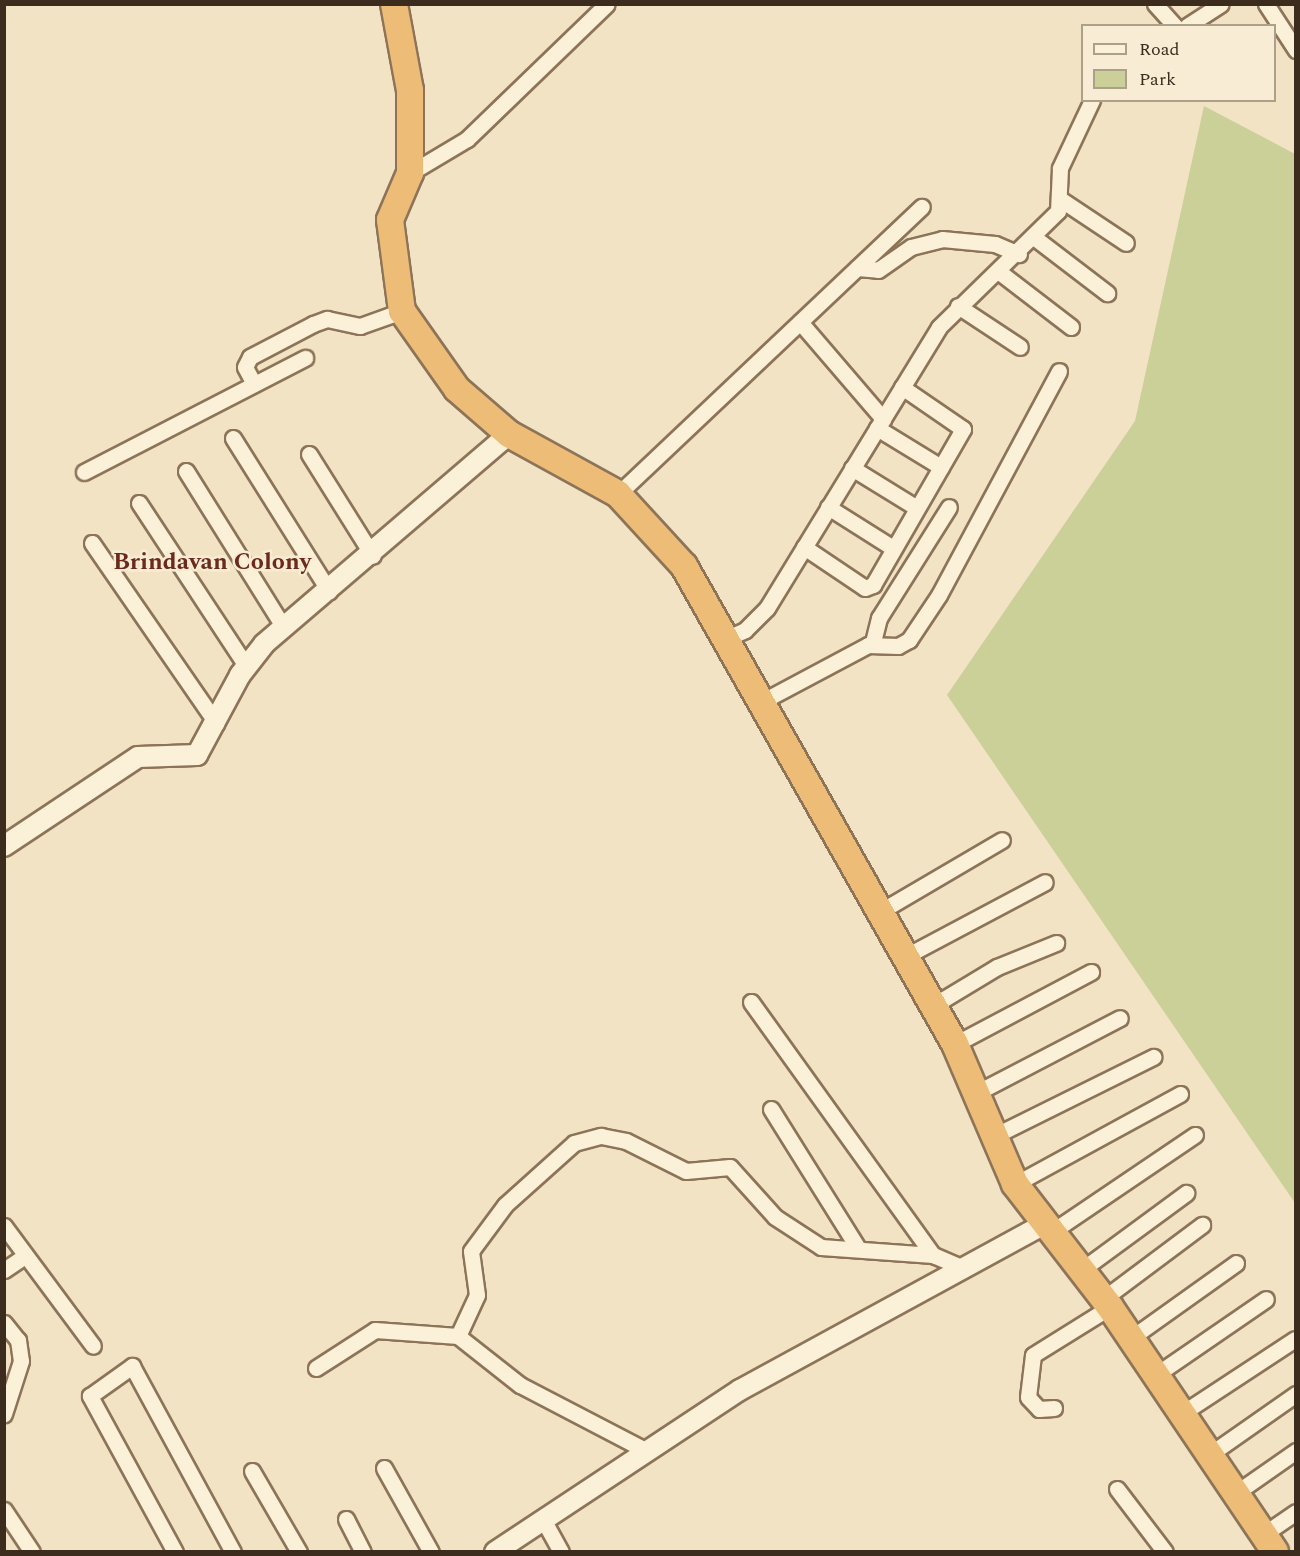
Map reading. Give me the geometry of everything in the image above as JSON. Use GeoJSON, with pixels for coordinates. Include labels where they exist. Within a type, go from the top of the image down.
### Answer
{"type":"FeatureCollection","features":[{"type":"Feature","properties":{"kind":"highway"},"geometry":{"type":"LineString","coordinates":[[394,4],[410,90],[410,173],[390,220],[402,311],[457,389],[509,434],[618,494],[684,566],[955,1044],[1015,1185],[1106,1303],[1157,1374],[1206,1457],[1268,1544]]}},
{"type":"Feature","properties":{"kind":"street"},"geometry":{"type":"LineString","coordinates":[[410,173],[467,139],[607,4]]}},
{"type":"Feature","properties":{"kind":"street"},"geometry":{"type":"LineString","coordinates":[[1155,4],[1173,24]]}},
{"type":"Feature","properties":{"kind":"street"},"geometry":{"type":"LineString","coordinates":[[1190,24],[1221,4]]}},
{"type":"Feature","properties":{"kind":"street"},"geometry":{"type":"LineString","coordinates":[[1266,4],[1296,50]]}},
{"type":"Feature","properties":{"kind":"street"},"geometry":{"type":"LineString","coordinates":[[725,639],[757,621],[902,387],[958,306],[1019,254],[1058,211],[1060,168],[1091,102]]}},
{"type":"Feature","properties":{"kind":"street"},"geometry":{"type":"LineString","coordinates":[[1060,199],[1126,243]]}},
{"type":"Feature","properties":{"kind":"street"},"geometry":{"type":"LineString","coordinates":[[618,494],[921,207]]}},
{"type":"Feature","properties":{"kind":"street"},"geometry":{"type":"LineString","coordinates":[[1035,238],[1107,293]]}},
{"type":"Feature","properties":{"kind":"street"},"geometry":{"type":"LineString","coordinates":[[857,268],[878,270],[911,247],[942,239],[995,244],[1019,254]]}},
{"type":"Feature","properties":{"kind":"street"},"geometry":{"type":"LineString","coordinates":[[998,272],[1071,327]]}},
{"type":"Feature","properties":{"kind":"street"},"geometry":{"type":"LineString","coordinates":[[958,306],[1020,347]]}},
{"type":"Feature","properties":{"kind":"street"},"geometry":{"type":"LineString","coordinates":[[255,384],[245,367],[250,357],[313,324],[327,319],[360,326],[402,311]]}},
{"type":"Feature","properties":{"kind":"street"},"geometry":{"type":"LineString","coordinates":[[800,322],[880,424],[941,467]]}},
{"type":"Feature","properties":{"kind":"street"},"geometry":{"type":"LineString","coordinates":[[84,472],[305,358]]}},
{"type":"Feature","properties":{"kind":"street"},"geometry":{"type":"LineString","coordinates":[[761,702],[873,642],[898,646],[909,640],[939,595],[1059,371]]}},
{"type":"Feature","properties":{"kind":"street"},"geometry":{"type":"LineString","coordinates":[[804,547],[864,588],[873,585],[962,427],[902,387]]}},
{"type":"Feature","properties":{"kind":"street"},"geometry":{"type":"LineString","coordinates":[[4,846],[138,757],[197,755],[246,666],[284,628],[373,556],[509,434]]}},
{"type":"Feature","properties":{"kind":"street"},"geometry":{"type":"LineString","coordinates":[[233,438],[329,591]]}},
{"type":"Feature","properties":{"kind":"street"},"geometry":{"type":"LineString","coordinates":[[309,454],[373,556]]}},
{"type":"Feature","properties":{"kind":"street"},"geometry":{"type":"LineString","coordinates":[[852,468],[917,508]]}},
{"type":"Feature","properties":{"kind":"street"},"geometry":{"type":"LineString","coordinates":[[186,471],[284,628]]}},
{"type":"Feature","properties":{"kind":"street"},"geometry":{"type":"LineString","coordinates":[[140,502],[246,666]]}},
{"type":"Feature","properties":{"kind":"street"},"geometry":{"type":"LineString","coordinates":[[828,507],[893,548]]}},
{"type":"Feature","properties":{"kind":"street"},"geometry":{"type":"LineString","coordinates":[[873,642],[879,618],[949,507]]}},
{"type":"Feature","properties":{"kind":"street"},"geometry":{"type":"LineString","coordinates":[[92,543],[216,723]]}},
{"type":"Feature","properties":{"kind":"street"},"geometry":{"type":"LineString","coordinates":[[881,911],[1002,840]]}},
{"type":"Feature","properties":{"kind":"street"},"geometry":{"type":"LineString","coordinates":[[906,956],[1046,882]]}},
{"type":"Feature","properties":{"kind":"street"},"geometry":{"type":"LineString","coordinates":[[934,1005],[997,967],[1056,943]]}},
{"type":"Feature","properties":{"kind":"street"},"geometry":{"type":"LineString","coordinates":[[955,1044],[1091,972]]}},
{"type":"Feature","properties":{"kind":"street"},"geometry":{"type":"LineString","coordinates":[[751,1002],[933,1255]]}},
{"type":"Feature","properties":{"kind":"street"},"geometry":{"type":"LineString","coordinates":[[976,1093],[1120,1018]]}},
{"type":"Feature","properties":{"kind":"street"},"geometry":{"type":"LineString","coordinates":[[994,1136],[1153,1057]]}},
{"type":"Feature","properties":{"kind":"street"},"geometry":{"type":"LineString","coordinates":[[1015,1185],[1180,1094]]}},
{"type":"Feature","properties":{"kind":"street"},"geometry":{"type":"LineString","coordinates":[[771,1108],[858,1248]]}},
{"type":"Feature","properties":{"kind":"street"},"geometry":{"type":"LineString","coordinates":[[495,1551],[545,1523],[645,1450],[740,1390],[964,1268],[1047,1229],[1195,1135]]}},
{"type":"Feature","properties":{"kind":"street"},"geometry":{"type":"LineString","coordinates":[[458,1335],[477,1295],[471,1251],[505,1205],[566,1149],[584,1139],[626,1141],[686,1171],[730,1167],[775,1218],[809,1241],[829,1249],[858,1248],[933,1255],[964,1268]]}},
{"type":"Feature","properties":{"kind":"street"},"geometry":{"type":"LineString","coordinates":[[1080,1271],[1186,1193]]}},
{"type":"Feature","properties":{"kind":"street"},"geometry":{"type":"LineString","coordinates":[[1054,1408],[1039,1409],[1028,1397],[1033,1356],[1106,1303],[1202,1225]]}},
{"type":"Feature","properties":{"kind":"street"},"geometry":{"type":"LineString","coordinates":[[4,1227],[93,1346]]}},
{"type":"Feature","properties":{"kind":"street"},"geometry":{"type":"LineString","coordinates":[[4,1270],[25,1256]]}},
{"type":"Feature","properties":{"kind":"street"},"geometry":{"type":"LineString","coordinates":[[1131,1338],[1236,1263]]}},
{"type":"Feature","properties":{"kind":"street"},"geometry":{"type":"LineString","coordinates":[[1157,1374],[1266,1299]]}},
{"type":"Feature","properties":{"kind":"street"},"geometry":{"type":"LineString","coordinates":[[4,1323],[18,1340],[21,1361],[4,1414]]}},
{"type":"Feature","properties":{"kind":"street"},"geometry":{"type":"LineString","coordinates":[[316,1368],[375,1330],[458,1335],[520,1385],[645,1450]]}},
{"type":"Feature","properties":{"kind":"street"},"geometry":{"type":"LineString","coordinates":[[1181,1414],[1294,1339]]}},
{"type":"Feature","properties":{"kind":"street"},"geometry":{"type":"LineString","coordinates":[[175,1551],[90,1396],[132,1366],[233,1551]]}},
{"type":"Feature","properties":{"kind":"street"},"geometry":{"type":"LineString","coordinates":[[1206,1457],[1296,1394]]}},
{"type":"Feature","properties":{"kind":"street"},"geometry":{"type":"LineString","coordinates":[[1233,1495],[1296,1451]]}},
{"type":"Feature","properties":{"kind":"street"},"geometry":{"type":"LineString","coordinates":[[384,1468],[431,1551]]}},
{"type":"Feature","properties":{"kind":"street"},"geometry":{"type":"LineString","coordinates":[[252,1471],[298,1551]]}},
{"type":"Feature","properties":{"kind":"street"},"geometry":{"type":"LineString","coordinates":[[1117,1489],[1165,1551]]}},
{"type":"Feature","properties":{"kind":"street"},"geometry":{"type":"LineString","coordinates":[[4,1510],[32,1551]]}},
{"type":"Feature","properties":{"kind":"street"},"geometry":{"type":"LineString","coordinates":[[1268,1544],[1296,1512]]}},
{"type":"Feature","properties":{"kind":"street"},"geometry":{"type":"LineString","coordinates":[[346,1519],[363,1551]]}},
{"type":"Feature","properties":{"kind":"street"},"geometry":{"type":"LineString","coordinates":[[545,1523],[561,1551]]}},
{"type":"Feature","properties":{"kind":"green space"},"geometry":{"type":"Polygon","coordinates":[[[1204,106],[1295,154],[1295,1203],[947,695],[1135,421],[1204,106]]]}},
{"type":"Feature","properties":{"kind":"district","name":"Brindavan Colony"},"geometry":{"type":"Point","coordinates":[212,563]}}]}
